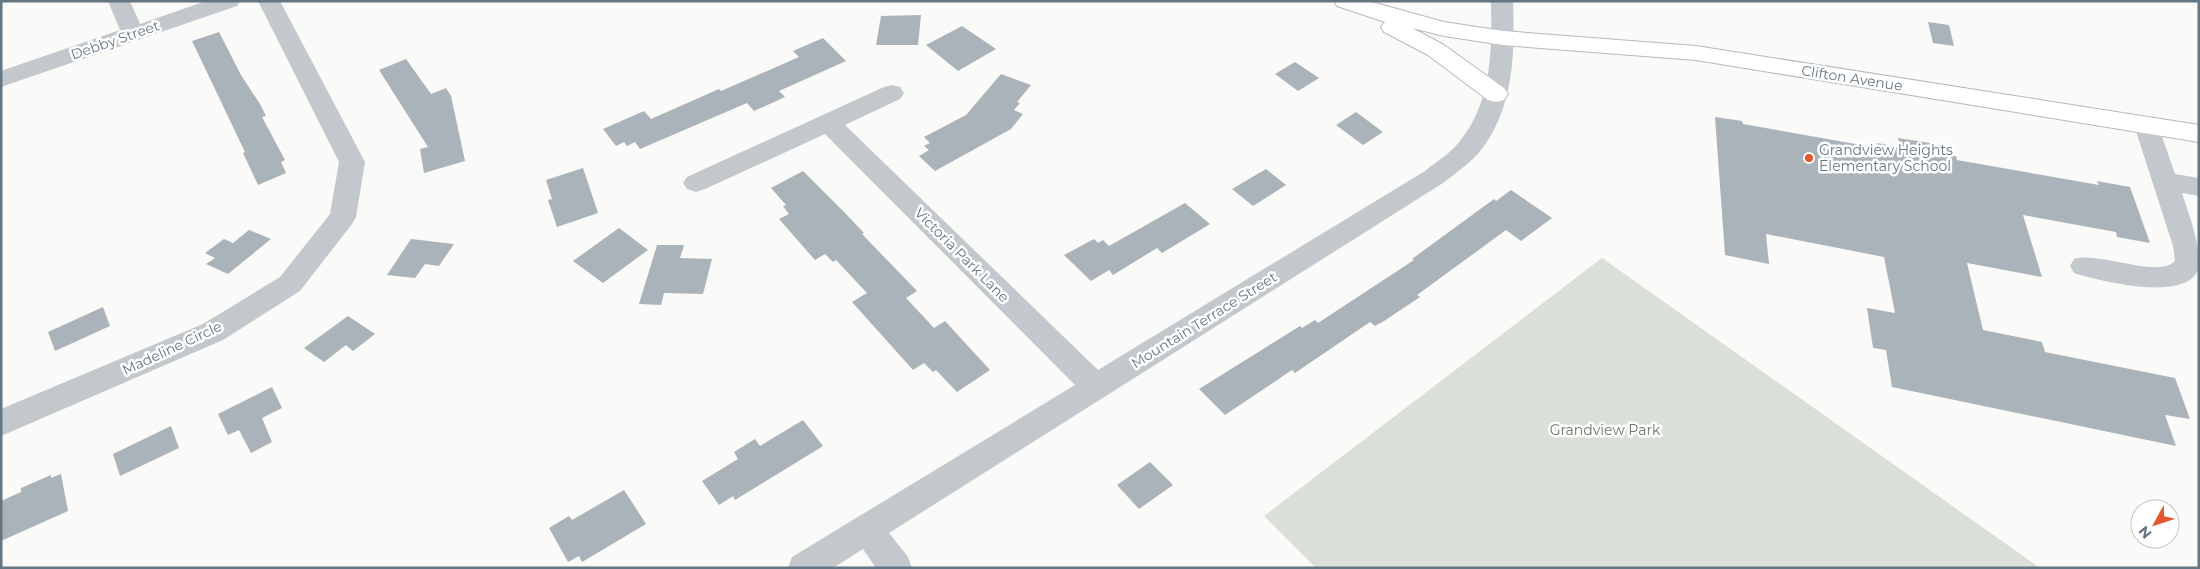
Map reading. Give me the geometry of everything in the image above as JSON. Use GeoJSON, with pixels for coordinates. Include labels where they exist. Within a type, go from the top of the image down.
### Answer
{"type":"FeatureCollection","features":[{"type":"Feature","properties":{"kind":"main road","name":"Clifton Avenue"},"geometry":{"type":"LineString","coordinates":[[1344,1],[1387,15],[1444,29],[1503,38],[1696,52],[2199,134]]}},
{"type":"Feature","properties":{"kind":"main road"},"geometry":{"type":"LineString","coordinates":[[1344,1],[1436,50],[1496,94]]}},
{"type":"Feature","properties":{"kind":"street"},"geometry":{"type":"LineString","coordinates":[[119,1],[133,34]]}},
{"type":"Feature","properties":{"kind":"street","name":"Debby Street"},"geometry":{"type":"LineString","coordinates":[[1,79],[229,1]]}},
{"type":"Feature","properties":{"kind":"street","name":"Madeline Circle"},"geometry":{"type":"LineString","coordinates":[[1,424],[213,332],[290,284],[343,218],[352,162],[269,1]]}},
{"type":"Feature","properties":{"kind":"street","name":"Mountain Terrace Street"},"geometry":{"type":"LineString","coordinates":[[804,568],[1434,177],[1468,148],[1491,114],[1501,74],[1503,38],[1502,1]]}},
{"type":"Feature","properties":{"kind":"street"},"geometry":{"type":"LineString","coordinates":[[696,183],[892,93]]}},
{"type":"Feature","properties":{"kind":"street","name":"Victoria Park Lane"},"geometry":{"type":"LineString","coordinates":[[828,123],[1096,387]]}},
{"type":"Feature","properties":{"kind":"street"},"geometry":{"type":"LineString","coordinates":[[2084,266],[2160,279],[2174,277],[2184,271],[2188,264],[2188,254],[2146,125]]}},
{"type":"Feature","properties":{"kind":"street"},"geometry":{"type":"LineString","coordinates":[[2164,182],[2199,187]]}},
{"type":"Feature","properties":{"kind":"street"},"geometry":{"type":"LineString","coordinates":[[868,529],[896,568]]}},
{"type":"Feature","properties":{"kind":"green space","name":"Grandview Park"},"geometry":{"type":"Polygon","coordinates":[[[1602,258],[2040,568],[1316,568],[1264,516],[1602,258]]]}},
{"type":"Feature","properties":{"kind":"building"},"geometry":{"type":"Polygon","coordinates":[[[921,15],[918,45],[876,45],[881,16],[921,15]]]}},
{"type":"Feature","properties":{"kind":"building"},"geometry":{"type":"Polygon","coordinates":[[[1928,22],[1949,25],[1954,46],[1933,43],[1928,22]]]}},
{"type":"Feature","properties":{"kind":"building"},"geometry":{"type":"Polygon","coordinates":[[[962,26],[996,49],[958,71],[926,45],[962,26]]]}},
{"type":"Feature","properties":{"kind":"building"},"geometry":{"type":"Polygon","coordinates":[[[219,32],[241,75],[260,104],[266,116],[262,117],[285,160],[281,162],[286,173],[258,185],[243,153],[245,152],[192,41],[219,32]]]}},
{"type":"Feature","properties":{"kind":"building"},"geometry":{"type":"Polygon","coordinates":[[[823,38],[846,61],[779,91],[785,97],[754,111],[747,103],[640,149],[635,142],[627,146],[624,142],[616,146],[603,129],[644,111],[651,119],[719,89],[721,91],[799,57],[793,51],[823,38]]]}},
{"type":"Feature","properties":{"kind":"building"},"geometry":{"type":"Polygon","coordinates":[[[406,59],[431,94],[446,88],[451,96],[465,161],[424,173],[420,149],[428,147],[379,70],[406,59]]]}},
{"type":"Feature","properties":{"kind":"building"},"geometry":{"type":"Polygon","coordinates":[[[1295,62],[1319,78],[1298,91],[1275,74],[1295,62]]]}},
{"type":"Feature","properties":{"kind":"building"},"geometry":{"type":"Polygon","coordinates":[[[1001,74],[1031,85],[1017,102],[1020,103],[1014,110],[1023,114],[1011,129],[935,171],[919,156],[929,150],[924,146],[930,143],[924,137],[966,115],[1001,74]]]}},
{"type":"Feature","properties":{"kind":"building"},"geometry":{"type":"Polygon","coordinates":[[[1356,112],[1383,132],[1363,145],[1336,125],[1356,112]]]}},
{"type":"Feature","properties":{"kind":"building"},"geometry":{"type":"Polygon","coordinates":[[[1715,117],[1742,121],[1743,124],[1878,148],[1877,143],[1900,147],[1898,138],[1930,143],[1932,152],[1956,156],[1957,160],[2099,185],[2097,181],[2130,187],[2150,243],[2117,237],[2116,232],[2023,215],[2042,277],[1967,263],[1983,330],[2042,342],[2045,352],[2175,378],[2190,419],[2165,415],[2176,446],[1892,387],[1886,350],[1873,348],[1867,308],[1895,313],[1884,257],[1766,234],[1769,264],[1725,255],[1715,117]]]}},
{"type":"Feature","properties":{"kind":"building"},"geometry":{"type":"Polygon","coordinates":[[[583,168],[598,213],[557,227],[548,200],[552,199],[546,180],[583,168]]]}},
{"type":"Feature","properties":{"kind":"building"},"geometry":{"type":"Polygon","coordinates":[[[1266,169],[1286,185],[1253,206],[1232,189],[1266,169]]]}},
{"type":"Feature","properties":{"kind":"building"},"geometry":{"type":"Polygon","coordinates":[[[803,171],[864,233],[862,234],[917,291],[906,298],[934,328],[945,321],[990,370],[957,392],[936,370],[933,372],[924,363],[913,370],[852,302],[867,293],[836,260],[833,262],[825,254],[815,260],[779,219],[789,214],[783,206],[786,205],[771,188],[803,171]]]}},
{"type":"Feature","properties":{"kind":"building"},"geometry":{"type":"Polygon","coordinates":[[[1511,190],[1552,218],[1521,241],[1506,230],[1417,295],[1420,297],[1384,321],[1375,326],[1370,322],[1295,373],[1292,370],[1225,415],[1199,389],[1300,326],[1302,328],[1315,320],[1318,323],[1414,260],[1412,259],[1494,199],[1496,201],[1511,190]]]}},
{"type":"Feature","properties":{"kind":"building"},"geometry":{"type":"Polygon","coordinates":[[[1185,203],[1210,224],[1162,253],[1157,248],[1113,275],[1109,270],[1091,281],[1064,255],[1094,239],[1098,243],[1103,240],[1109,246],[1185,203]]]}},
{"type":"Feature","properties":{"kind":"building"},"geometry":{"type":"Polygon","coordinates":[[[619,228],[648,250],[603,283],[573,261],[619,228]]]}},
{"type":"Feature","properties":{"kind":"building"},"geometry":{"type":"Polygon","coordinates":[[[249,230],[271,239],[228,274],[206,264],[215,258],[205,253],[224,239],[233,243],[249,230]]]}},
{"type":"Feature","properties":{"kind":"building"},"geometry":{"type":"Polygon","coordinates":[[[411,239],[454,244],[439,266],[425,264],[415,278],[387,275],[411,239]]]}},
{"type":"Feature","properties":{"kind":"building"},"geometry":{"type":"Polygon","coordinates":[[[657,245],[684,245],[680,258],[712,259],[703,294],[664,293],[661,305],[639,304],[657,245]]]}},
{"type":"Feature","properties":{"kind":"building"},"geometry":{"type":"Polygon","coordinates":[[[103,307],[110,326],[55,351],[48,332],[103,307]]]}},
{"type":"Feature","properties":{"kind":"building"},"geometry":{"type":"Polygon","coordinates":[[[348,316],[375,334],[353,351],[346,345],[324,362],[304,348],[348,316]]]}},
{"type":"Feature","properties":{"kind":"building"},"geometry":{"type":"Polygon","coordinates":[[[272,387],[282,408],[262,418],[272,442],[251,453],[239,430],[228,435],[218,414],[272,387]]]}},
{"type":"Feature","properties":{"kind":"building"},"geometry":{"type":"Polygon","coordinates":[[[803,420],[823,446],[735,500],[733,496],[719,505],[702,481],[738,459],[734,452],[755,439],[760,446],[803,420]]]}},
{"type":"Feature","properties":{"kind":"building"},"geometry":{"type":"Polygon","coordinates":[[[171,426],[179,448],[120,476],[113,454],[171,426]]]}},
{"type":"Feature","properties":{"kind":"building"},"geometry":{"type":"Polygon","coordinates":[[[1150,462],[1173,485],[1139,509],[1117,485],[1150,462]]]}},
{"type":"Feature","properties":{"kind":"building"},"geometry":{"type":"Polygon","coordinates":[[[61,474],[68,511],[1,541],[1,501],[21,492],[21,488],[51,475],[51,478],[61,474]]]}},
{"type":"Feature","properties":{"kind":"building"},"geometry":{"type":"Polygon","coordinates":[[[624,490],[646,524],[582,562],[579,556],[568,562],[549,528],[569,516],[572,520],[624,490]]]}},
{"type":"Feature","properties":{"kind":"place","name":"Grandview Heights Elementary School"},"geometry":{"type":"Point","coordinates":[1809,158]}}]}
